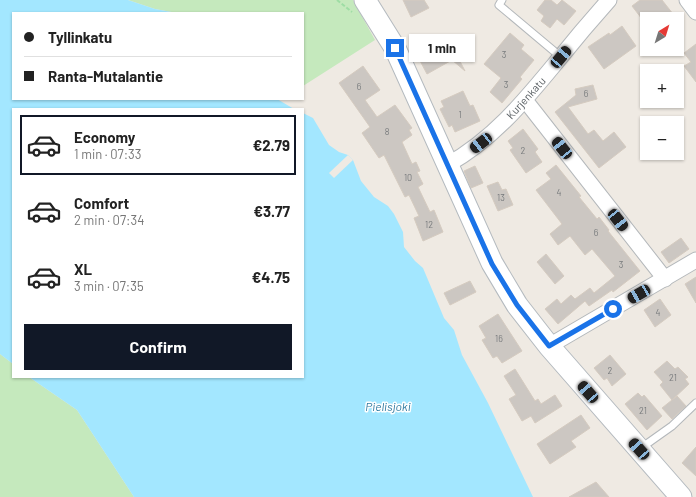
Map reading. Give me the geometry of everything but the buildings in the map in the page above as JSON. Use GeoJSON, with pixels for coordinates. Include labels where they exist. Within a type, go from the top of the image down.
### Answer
{"type":"FeatureCollection","features":[{"type":"Feature","properties":{"kind":"street"},"geometry":{"type":"LineString","coordinates":[[365,0],[395,48],[492,264],[517,305],[549,346],[681,497]]}},
{"type":"Feature","properties":{"kind":"street","name":"Kurjenkatu"},"geometry":{"type":"LineString","coordinates":[[447,165],[469,153],[492,134],[525,100],[608,0]]}},
{"type":"Feature","properties":{"kind":"street"},"geometry":{"type":"LineString","coordinates":[[688,0],[696,12]]}},
{"type":"Feature","properties":{"kind":"street"},"geometry":{"type":"LineString","coordinates":[[525,100],[665,279]]}},
{"type":"Feature","properties":{"kind":"street"},"geometry":{"type":"LineString","coordinates":[[549,346],[696,260]]}},
{"type":"Feature","properties":{"kind":"lane"},"geometry":{"type":"LineString","coordinates":[[502,0],[498,5],[561,57]]}},
{"type":"Feature","properties":{"kind":"lane"},"geometry":{"type":"LineString","coordinates":[[639,449],[672,426],[696,403]]}},
{"type":"Feature","properties":{"kind":"path"},"geometry":{"type":"LineString","coordinates":[[337,0],[342,2],[341,0]]}},
{"type":"Feature","properties":{"kind":"green space"},"geometry":{"type":"Polygon","coordinates":[[[128,0],[353,0],[375,40],[304,85],[304,12],[172,12],[155,9],[128,0]]]}},
{"type":"Feature","properties":{"kind":"green space"},"geometry":{"type":"Polygon","coordinates":[[[0,354],[12,363],[12,378],[30,378],[77,410],[134,497],[0,497],[0,354]]]}},
{"type":"Feature","properties":{"kind":"water"},"geometry":{"type":"Polygon","coordinates":[[[0,0],[128,0],[155,9],[172,12],[12,12],[12,100],[279,100],[292,108],[12,108],[12,363],[0,354],[0,0]]]}},
{"type":"Feature","properties":{"kind":"water","name":"Pielisjoki"},"geometry":{"type":"Polygon","coordinates":[[[304,114],[313,118],[329,145],[339,152],[348,155],[353,160],[361,181],[374,197],[388,206],[394,214],[403,232],[404,247],[415,261],[423,268],[444,318],[454,330],[462,355],[488,403],[533,497],[134,497],[77,410],[30,378],[304,378],[304,114]]]}},
{"type":"Feature","properties":{"kind":"pier"},"geometry":{"type":"Polygon","coordinates":[[[348,155],[353,160],[334,178],[329,173],[348,155]]]}},
{"type":"Feature","properties":{"kind":"route"},"geometry":{"type":"LineString","coordinates":[[395,48],[492,264],[517,305],[549,346],[613,309]]}}]}
